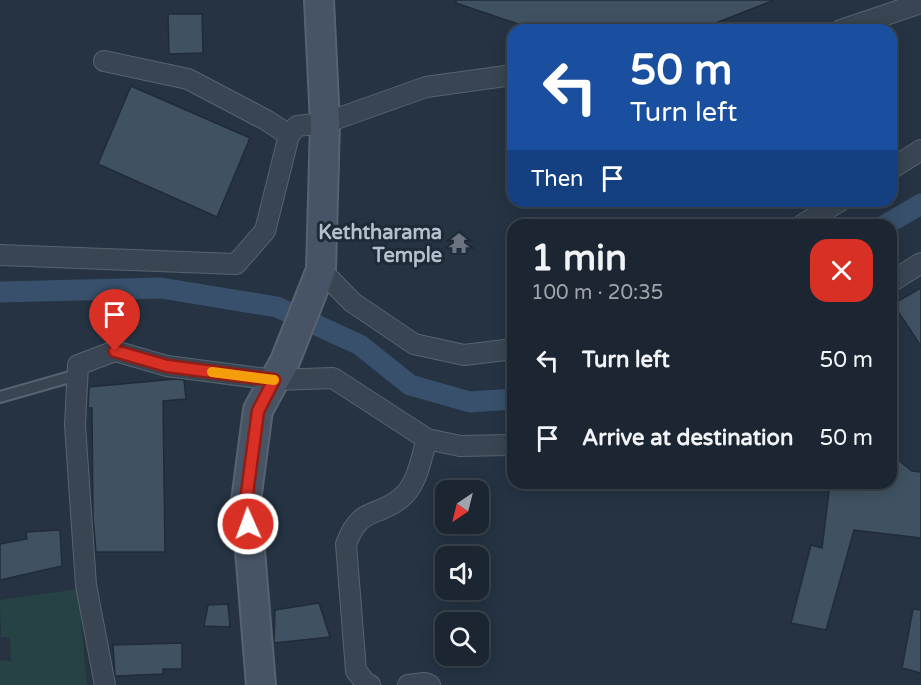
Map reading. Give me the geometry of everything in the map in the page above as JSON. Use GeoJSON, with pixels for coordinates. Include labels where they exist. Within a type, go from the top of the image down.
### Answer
{"type":"FeatureCollection","features":[{"type":"Feature","properties":{"kind":"street"},"geometry":{"type":"LineString","coordinates":[[261,685],[246,501],[258,411],[280,370],[317,281],[325,123],[319,0]]}},
{"type":"Feature","properties":{"kind":"street"},"geometry":{"type":"LineString","coordinates":[[860,24],[921,3]]}},
{"type":"Feature","properties":{"kind":"street"},"geometry":{"type":"LineString","coordinates":[[104,61],[188,79],[266,120],[289,135]]}},
{"type":"Feature","properties":{"kind":"street"},"geometry":{"type":"LineString","coordinates":[[0,255],[236,264],[265,231],[289,135],[297,126],[325,123],[426,87],[507,76]]}},
{"type":"Feature","properties":{"kind":"street"},"geometry":{"type":"LineString","coordinates":[[897,165],[921,150]]}},
{"type":"Feature","properties":{"kind":"street"},"geometry":{"type":"LineString","coordinates":[[812,219],[830,207]]}},
{"type":"Feature","properties":{"kind":"street"},"geometry":{"type":"LineString","coordinates":[[897,278],[921,263]]}},
{"type":"Feature","properties":{"kind":"street"},"geometry":{"type":"LineString","coordinates":[[317,281],[414,344],[464,355],[507,350]]}},
{"type":"Feature","properties":{"kind":"street"},"geometry":{"type":"LineString","coordinates":[[105,685],[87,585],[75,425],[78,365],[115,351],[167,366],[280,370],[333,378],[427,438],[460,446],[507,444]]}},
{"type":"Feature","properties":{"kind":"street"},"geometry":{"type":"LineString","coordinates":[[370,685],[356,671],[346,544],[360,518],[401,498],[413,483],[427,438]]}},
{"type":"Feature","properties":{"kind":"street"},"geometry":{"type":"LineString","coordinates":[[408,685],[425,683],[430,685]]}},
{"type":"Feature","properties":{"kind":"lane"},"geometry":{"type":"LineString","coordinates":[[0,397],[77,375]]}},
{"type":"Feature","properties":{"kind":"green space"},"geometry":{"type":"Polygon","coordinates":[[[78,589],[87,685],[0,685],[0,660],[11,661],[10,638],[1,637],[0,600],[78,589]]]}},
{"type":"Feature","properties":{"kind":"building"},"geometry":{"type":"Polygon","coordinates":[[[456,0],[772,0],[713,24],[518,24],[456,3],[456,0]]]}},
{"type":"Feature","properties":{"kind":"building"},"geometry":{"type":"Polygon","coordinates":[[[168,14],[202,14],[203,53],[169,54],[168,14]]]}},
{"type":"Feature","properties":{"kind":"building"},"geometry":{"type":"Polygon","coordinates":[[[131,86],[250,138],[217,217],[98,164],[131,86]]]}},
{"type":"Feature","properties":{"kind":"building"},"geometry":{"type":"Polygon","coordinates":[[[921,288],[921,346],[897,310],[897,302],[921,288]]]}},
{"type":"Feature","properties":{"kind":"building"},"geometry":{"type":"Polygon","coordinates":[[[184,380],[186,399],[163,401],[165,552],[96,552],[93,517],[92,408],[88,408],[89,387],[184,380]]]}},
{"type":"Feature","properties":{"kind":"building"},"geometry":{"type":"Polygon","coordinates":[[[897,459],[912,471],[921,472],[921,538],[854,530],[826,630],[791,623],[811,545],[822,548],[829,489],[897,489],[897,459]]]}},
{"type":"Feature","properties":{"kind":"building"},"geometry":{"type":"Polygon","coordinates":[[[60,530],[62,566],[0,580],[0,544],[27,539],[26,532],[60,530]]]}},
{"type":"Feature","properties":{"kind":"building"},"geometry":{"type":"Polygon","coordinates":[[[319,603],[330,637],[274,643],[275,610],[319,603]]]}},
{"type":"Feature","properties":{"kind":"building"},"geometry":{"type":"Polygon","coordinates":[[[228,604],[230,627],[204,626],[208,605],[228,604]]]}},
{"type":"Feature","properties":{"kind":"building"},"geometry":{"type":"Polygon","coordinates":[[[913,609],[921,610],[921,673],[902,668],[913,609]]]}},
{"type":"Feature","properties":{"kind":"building"},"geometry":{"type":"Polygon","coordinates":[[[182,643],[182,669],[163,669],[163,674],[115,676],[113,645],[182,643]]]}},
{"type":"Feature","properties":{"kind":"waterway"},"geometry":{"type":"LineString","coordinates":[[895,219],[921,204]]}},
{"type":"Feature","properties":{"kind":"waterway"},"geometry":{"type":"LineString","coordinates":[[0,292],[161,288],[277,307],[360,345],[410,385],[470,402],[507,399]]}},
{"type":"Feature","properties":{"kind":"slow traffic"},"geometry":{"type":"LineString","coordinates":[[212,372],[274,380]]}},
{"type":"Feature","properties":{"kind":"place","name":"Keththarama Temple"},"geometry":{"type":"Point","coordinates":[459,243]}},
{"type":"Feature","properties":{"kind":"route"},"geometry":{"type":"LineString","coordinates":[[115,351],[167,366],[274,380],[258,411],[246,501],[248,524]]}}]}
